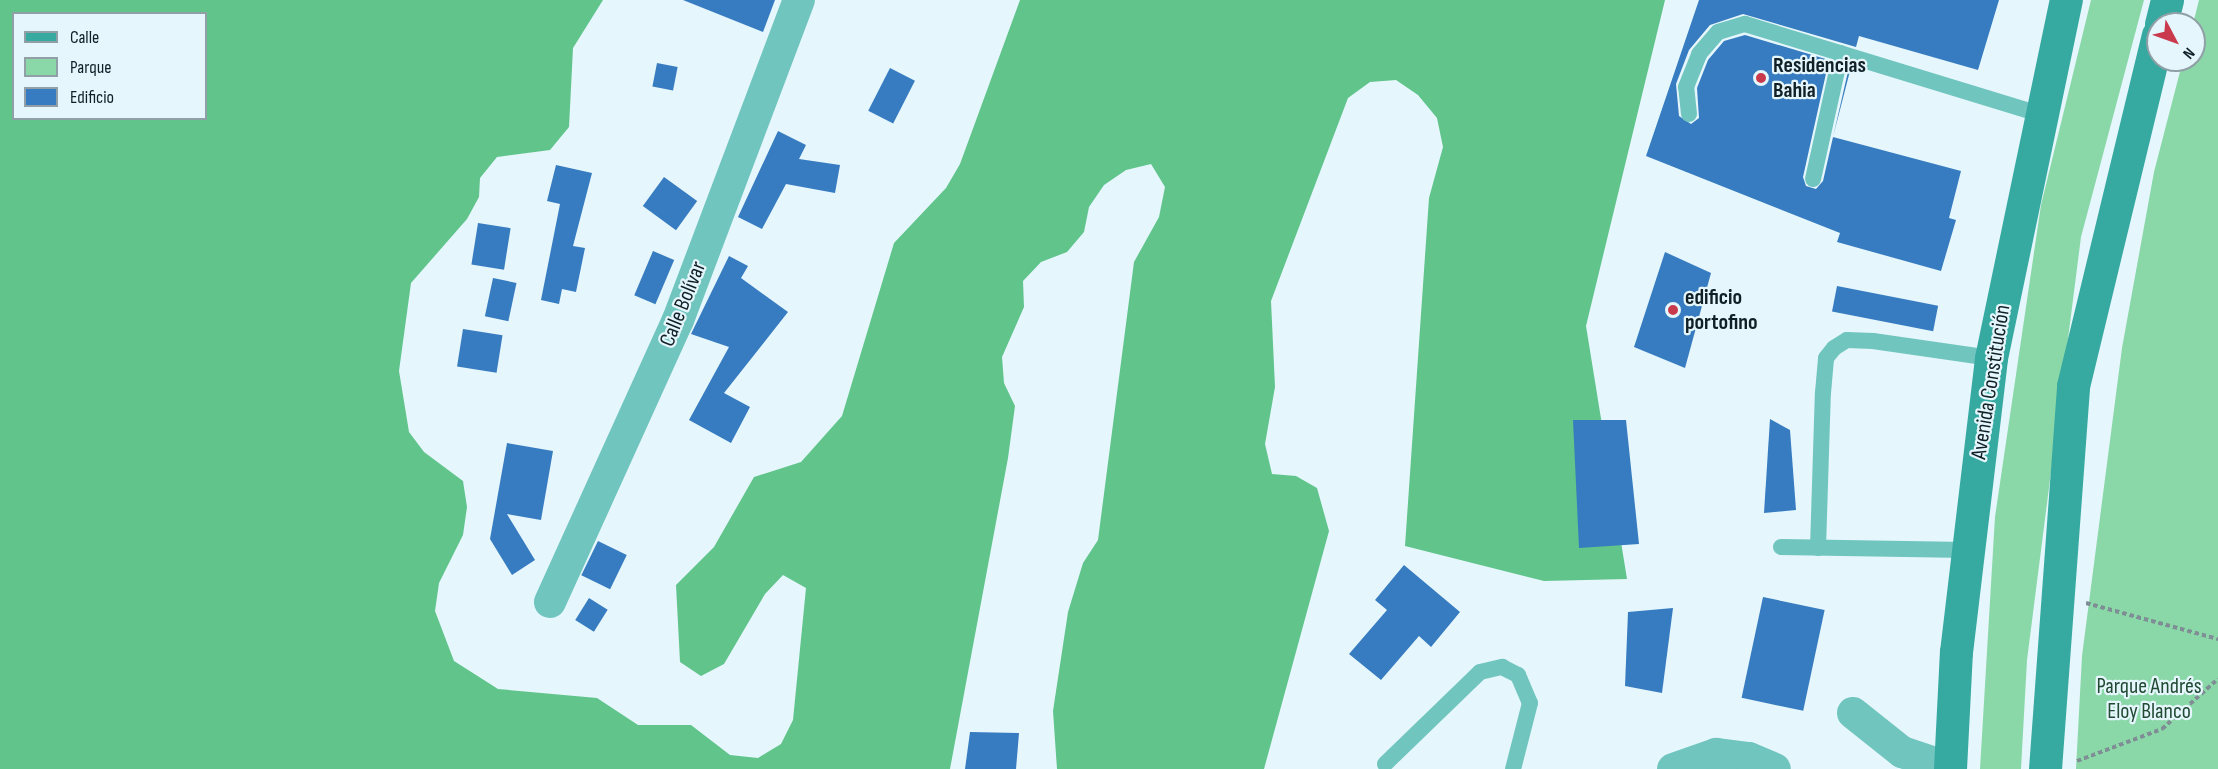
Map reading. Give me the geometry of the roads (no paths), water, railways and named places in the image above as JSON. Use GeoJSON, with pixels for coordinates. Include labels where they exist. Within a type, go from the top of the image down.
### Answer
{"type":"FeatureCollection","features":[{"type":"Feature","properties":{"kind":"main road","name":"Avenida Constitución"},"geometry":{"type":"LineString","coordinates":[[1950,769],[1967,550],[1991,358],[2040,114],[2066,0]]}},
{"type":"Feature","properties":{"kind":"main road"},"geometry":{"type":"LineString","coordinates":[[2058,765],[2073,387],[2149,72]]}},
{"type":"Feature","properties":{"kind":"street","name":"Calle Bolívar"},"geometry":{"type":"LineString","coordinates":[[550,602],[678,321],[799,0]]}},
{"type":"Feature","properties":{"kind":"street"},"geometry":{"type":"LineString","coordinates":[[1853,713],[1902,752],[1950,769]]}},
{"type":"Feature","properties":{"kind":"street"},"geometry":{"type":"LineString","coordinates":[[1673,769],[1716,754],[1749,758],[1775,769]]}},
{"type":"Feature","properties":{"kind":"lane"},"geometry":{"type":"LineString","coordinates":[[1689,114],[1686,87],[1699,54],[1718,32],[1746,24],[2040,114]]}},
{"type":"Feature","properties":{"kind":"lane"},"geometry":{"type":"LineString","coordinates":[[1813,179],[1841,53]]}},
{"type":"Feature","properties":{"kind":"lane"},"geometry":{"type":"LineString","coordinates":[[1818,548],[1822,393],[1826,358],[1834,348],[1847,340],[1991,358]]}},
{"type":"Feature","properties":{"kind":"lane"},"geometry":{"type":"LineString","coordinates":[[1781,547],[1967,550]]}},
{"type":"Feature","properties":{"kind":"lane"},"geometry":{"type":"LineString","coordinates":[[1385,764],[1480,672],[1502,668],[1518,675],[1530,703],[1513,769]]}},
{"type":"Feature","properties":{"kind":"place","name":"Residencias Bahia"},"geometry":{"type":"Point","coordinates":[1761,78]}},
{"type":"Feature","properties":{"kind":"place","name":"edificio portofino"},"geometry":{"type":"Point","coordinates":[1673,310]}},
{"type":"Feature","properties":{"kind":"park label","name":"Parque Andrés Eloy Blanco"},"geometry":{"type":"Point","coordinates":[2149,698]}}]}
